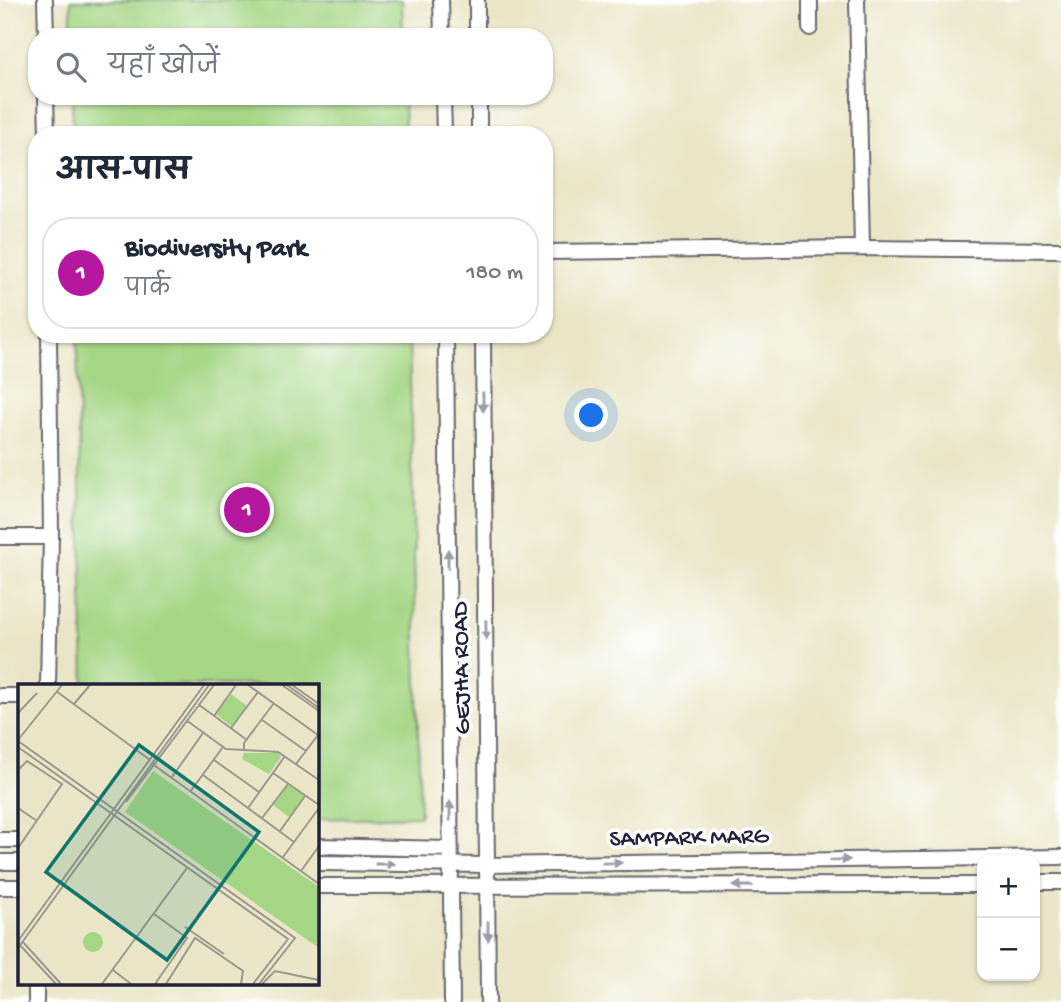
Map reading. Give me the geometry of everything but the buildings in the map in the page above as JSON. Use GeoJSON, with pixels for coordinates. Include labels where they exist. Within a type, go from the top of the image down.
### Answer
{"type":"FeatureCollection","features":[{"type":"Feature","properties":{"kind":"street"},"geometry":{"type":"LineString","coordinates":[[46,0],[46,28]]}},
{"type":"Feature","properties":{"kind":"street"},"geometry":{"type":"LineString","coordinates":[[441,0],[442,28]]}},
{"type":"Feature","properties":{"kind":"street"},"geometry":{"type":"LineString","coordinates":[[477,0],[477,28]]}},
{"type":"Feature","properties":{"kind":"street"},"geometry":{"type":"LineString","coordinates":[[810,0],[810,27]]}},
{"type":"Feature","properties":{"kind":"street"},"geometry":{"type":"LineString","coordinates":[[857,0],[862,248]]}},
{"type":"Feature","properties":{"kind":"street"},"geometry":{"type":"LineString","coordinates":[[47,105],[47,126]]}},
{"type":"Feature","properties":{"kind":"street"},"geometry":{"type":"LineString","coordinates":[[443,105],[444,126]]}},
{"type":"Feature","properties":{"kind":"street"},"geometry":{"type":"LineString","coordinates":[[479,105],[479,126]]}},
{"type":"Feature","properties":{"kind":"street"},"geometry":{"type":"LineString","coordinates":[[553,252],[862,248],[1061,250]]}},
{"type":"Feature","properties":{"kind":"street"},"geometry":{"type":"LineString","coordinates":[[48,684],[51,537],[49,343]]}},
{"type":"Feature","properties":{"kind":"street","name":"GEJHA ROAD"},"geometry":{"type":"LineString","coordinates":[[446,343],[452,1002]]}},
{"type":"Feature","properties":{"kind":"street","name":"GEJHA ROAD"},"geometry":{"type":"LineString","coordinates":[[483,343],[488,1002]]}},
{"type":"Feature","properties":{"kind":"street"},"geometry":{"type":"LineString","coordinates":[[0,537],[51,537]]}},
{"type":"Feature","properties":{"kind":"street"},"geometry":{"type":"LineString","coordinates":[[0,696],[18,696]]}},
{"type":"Feature","properties":{"kind":"street"},"geometry":{"type":"LineString","coordinates":[[0,840],[18,840]]}},
{"type":"Feature","properties":{"kind":"street"},"geometry":{"type":"LineString","coordinates":[[318,846],[451,857]]}},
{"type":"Feature","properties":{"kind":"street","name":"SAMPARK MARG"},"geometry":{"type":"LineString","coordinates":[[318,863],[451,857],[488,864],[1061,858]]}},
{"type":"Feature","properties":{"kind":"street"},"geometry":{"type":"LineString","coordinates":[[0,862],[18,862]]}},
{"type":"Feature","properties":{"kind":"street"},"geometry":{"type":"LineString","coordinates":[[1040,882],[1061,882]]}},
{"type":"Feature","properties":{"kind":"street","name":"SAMPARK MARG"},"geometry":{"type":"LineString","coordinates":[[318,886],[977,885]]}},
{"type":"Feature","properties":{"kind":"street"},"geometry":{"type":"LineString","coordinates":[[0,887],[18,887]]}},
{"type":"Feature","properties":{"kind":"street"},"geometry":{"type":"LineString","coordinates":[[36,984],[36,1002]]}},
{"type":"Feature","properties":{"kind":"green space"},"geometry":{"type":"Polygon","coordinates":[[[71,0],[402,0],[403,28],[71,28],[71,0]]]}},
{"type":"Feature","properties":{"kind":"green space"},"geometry":{"type":"Polygon","coordinates":[[[72,105],[404,105],[405,126],[73,126],[72,105]]]}},
{"type":"Feature","properties":{"kind":"green space"},"geometry":{"type":"Polygon","coordinates":[[[77,343],[409,343],[420,816],[318,819],[318,684],[84,684],[77,343]]]}},
{"type":"Feature","properties":{"kind":"place","name":"Biodiversity Park"},"geometry":{"type":"Point","coordinates":[247,510]}}]}
